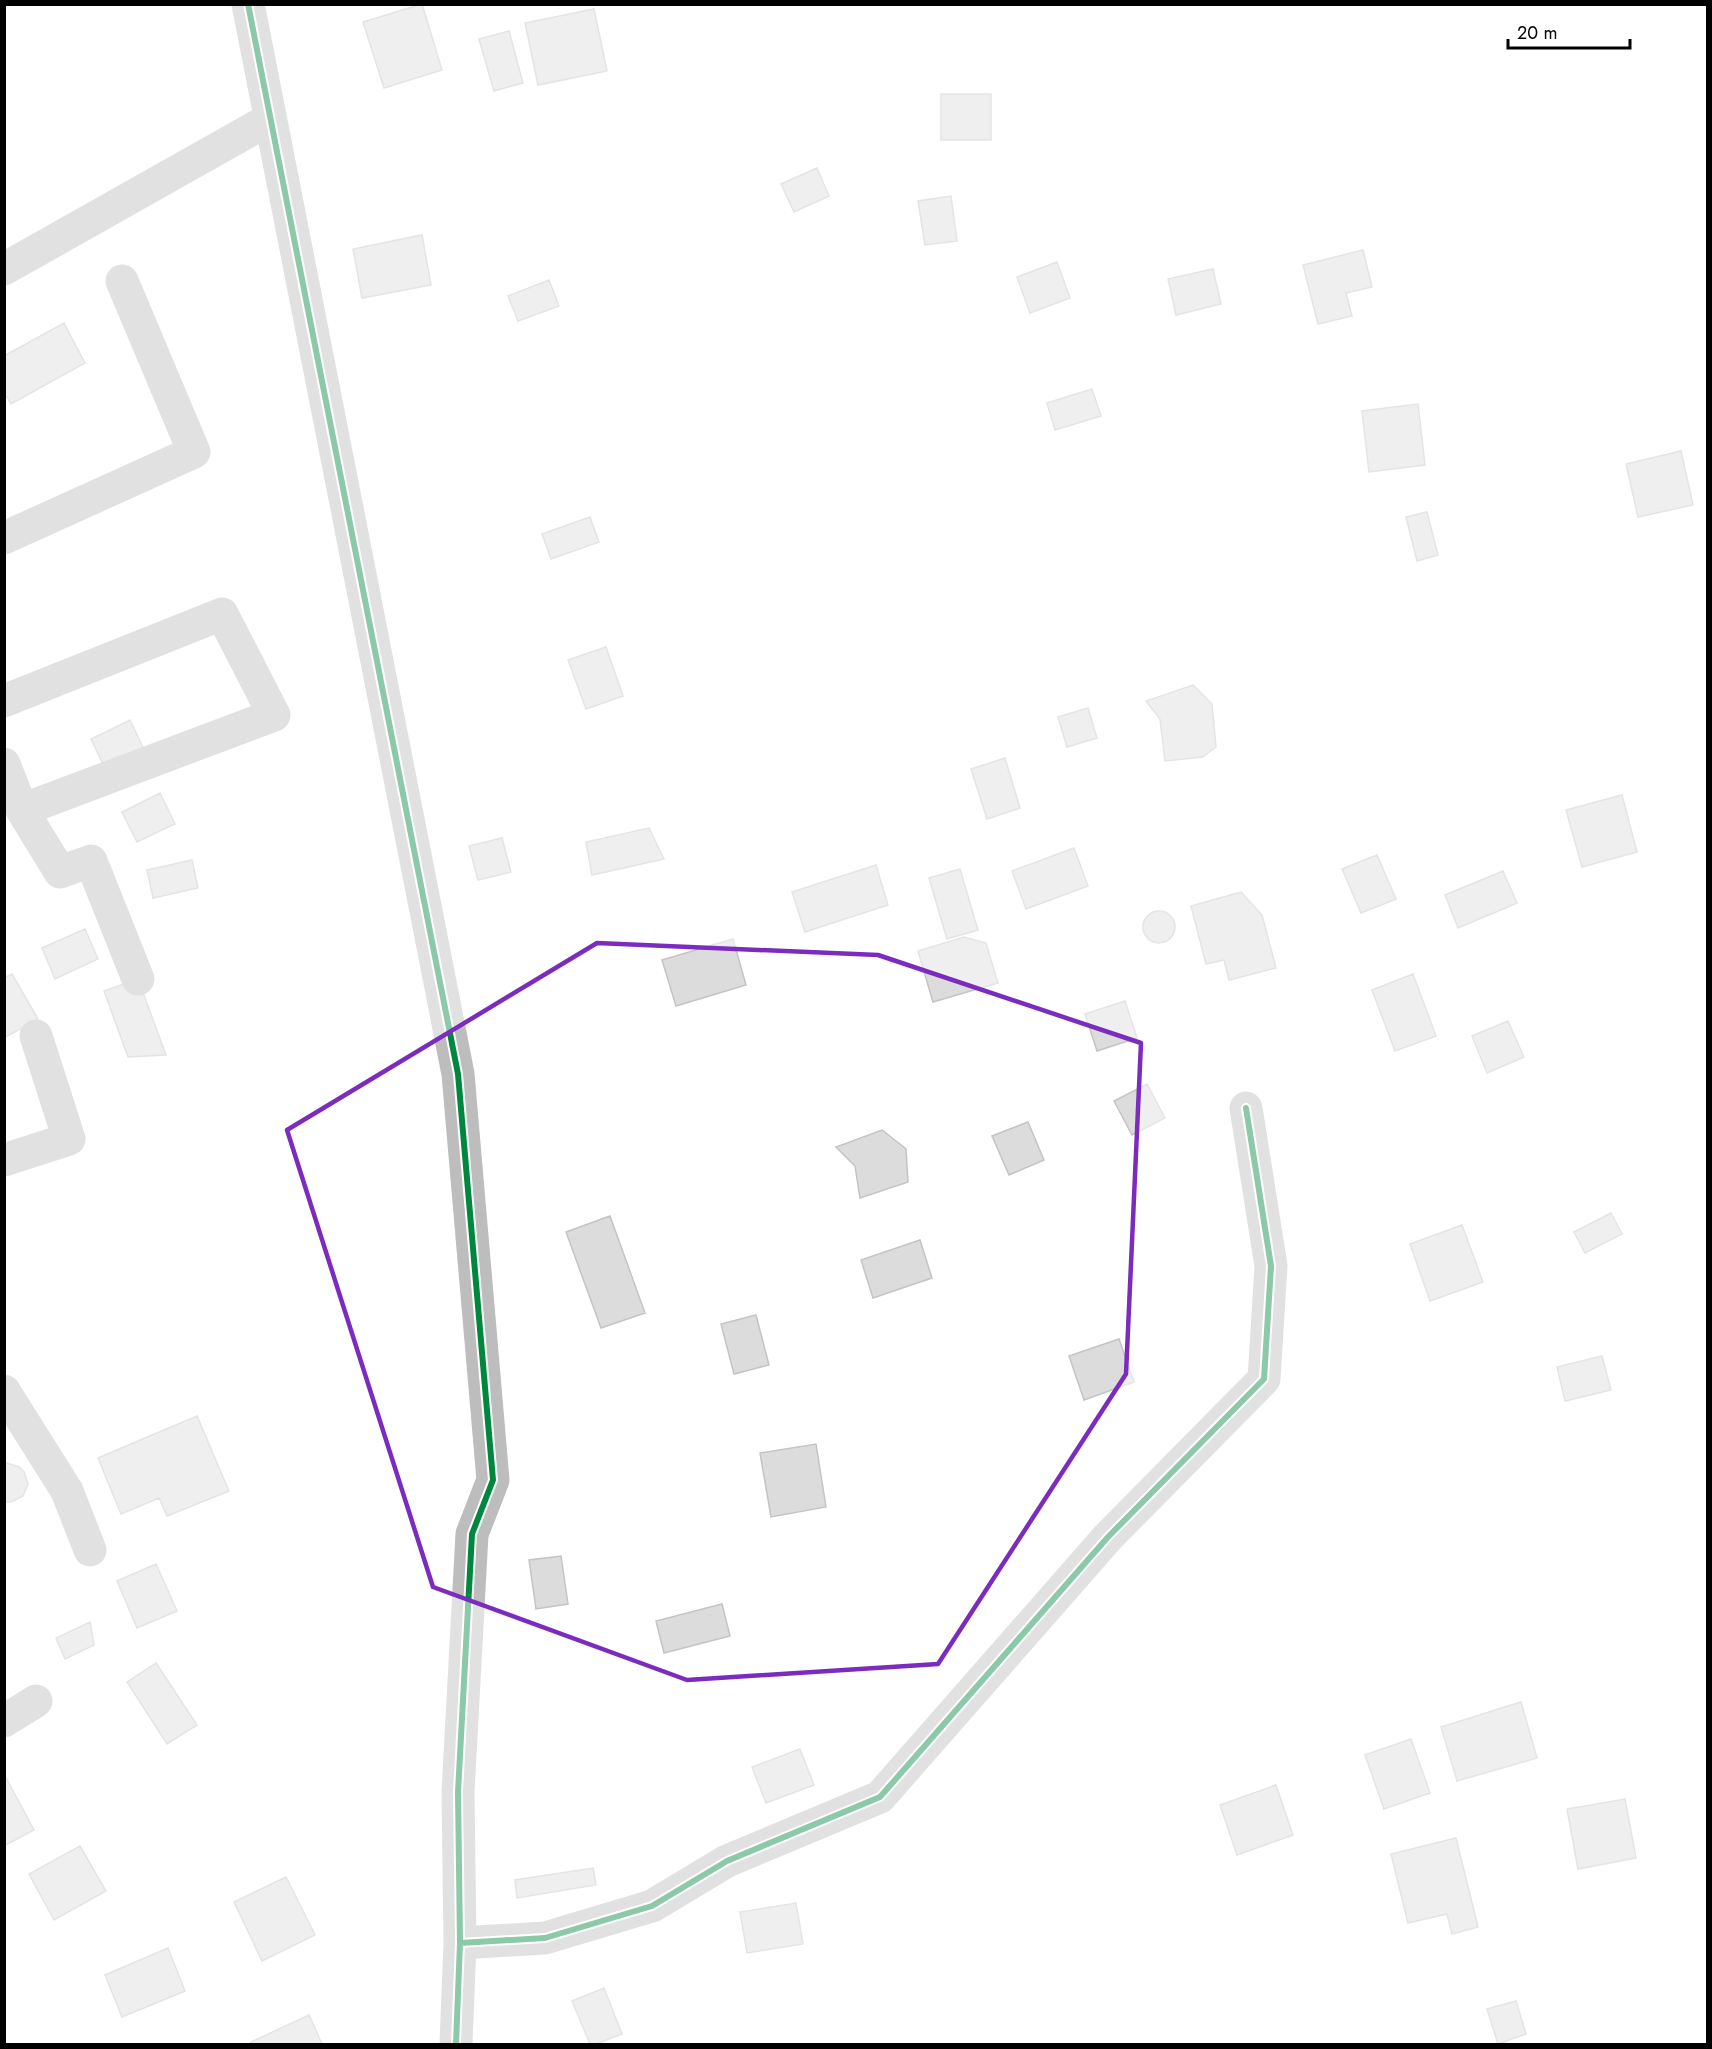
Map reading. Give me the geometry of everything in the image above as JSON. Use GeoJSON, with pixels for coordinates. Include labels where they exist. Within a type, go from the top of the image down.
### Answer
{"type":"FeatureCollection","features":[{"type":"Feature","properties":{"kind":"street"},"geometry":{"type":"LineString","coordinates":[[248,4],[458,1074],[493,1480],[472,1534],[458,1792],[460,1943],[456,2044]]}},
{"type":"Feature","properties":{"kind":"street"},"geometry":{"type":"LineString","coordinates":[[4,269],[270,119]]}},
{"type":"Feature","properties":{"kind":"street"},"geometry":{"type":"LineString","coordinates":[[4,538],[194,452],[122,281]]}},
{"type":"Feature","properties":{"kind":"street"},"geometry":{"type":"LineString","coordinates":[[4,701],[222,614],[274,715],[22,810]]}},
{"type":"Feature","properties":{"kind":"street"},"geometry":{"type":"LineString","coordinates":[[4,764],[22,810],[60,872],[91,861],[138,979]]}},
{"type":"Feature","properties":{"kind":"street"},"geometry":{"type":"LineString","coordinates":[[4,1160],[69,1139],[36,1036]]}},
{"type":"Feature","properties":{"kind":"street"},"geometry":{"type":"LineString","coordinates":[[460,1943],[545,1938],[652,1906],[727,1862],[880,1797],[1108,1537],[1264,1379],[1272,1266],[1246,1108]]}},
{"type":"Feature","properties":{"kind":"street"},"geometry":{"type":"LineString","coordinates":[[4,1391],[67,1491],[90,1550]]}},
{"type":"Feature","properties":{"kind":"street"},"geometry":{"type":"LineString","coordinates":[[4,1721],[36,1701]]}},
{"type":"Feature","properties":{"kind":"highlighted area"},"geometry":{"type":"Polygon","coordinates":[[[597,943],[878,955],[1141,1043],[1126,1374],[938,1664],[687,1680],[433,1587],[287,1130],[597,943]]]}},
{"type":"Feature","properties":{"kind":"building"},"geometry":{"type":"Polygon","coordinates":[[[422,4],[442,70],[384,88],[363,22],[422,4]]]}},
{"type":"Feature","properties":{"kind":"building"},"geometry":{"type":"Polygon","coordinates":[[[594,9],[607,71],[538,85],[525,23],[594,9]]]}},
{"type":"Feature","properties":{"kind":"building"},"geometry":{"type":"Polygon","coordinates":[[[509,31],[523,83],[494,91],[479,39],[509,31]]]}},
{"type":"Feature","properties":{"kind":"building"},"geometry":{"type":"Polygon","coordinates":[[[941,94],[991,94],[991,140],[941,140],[941,94]]]}},
{"type":"Feature","properties":{"kind":"building"},"geometry":{"type":"Polygon","coordinates":[[[817,168],[829,196],[794,212],[781,184],[817,168]]]}},
{"type":"Feature","properties":{"kind":"building"},"geometry":{"type":"Polygon","coordinates":[[[951,196],[957,241],[925,245],[918,201],[951,196]]]}},
{"type":"Feature","properties":{"kind":"building"},"geometry":{"type":"Polygon","coordinates":[[[422,235],[431,285],[362,298],[353,249],[422,235]]]}},
{"type":"Feature","properties":{"kind":"building"},"geometry":{"type":"Polygon","coordinates":[[[1363,250],[1372,287],[1346,293],[1352,316],[1318,324],[1303,265],[1363,250]]]}},
{"type":"Feature","properties":{"kind":"building"},"geometry":{"type":"Polygon","coordinates":[[[1057,262],[1070,298],[1030,313],[1017,277],[1057,262]]]}},
{"type":"Feature","properties":{"kind":"building"},"geometry":{"type":"Polygon","coordinates":[[[1213,269],[1221,304],[1176,315],[1168,279],[1213,269]]]}},
{"type":"Feature","properties":{"kind":"building"},"geometry":{"type":"Polygon","coordinates":[[[549,280],[559,306],[518,321],[508,296],[549,280]]]}},
{"type":"Feature","properties":{"kind":"building"},"geometry":{"type":"Polygon","coordinates":[[[64,323],[85,363],[11,404],[4,392],[4,356],[64,323]]]}},
{"type":"Feature","properties":{"kind":"building"},"geometry":{"type":"Polygon","coordinates":[[[1092,389],[1101,416],[1055,430],[1047,403],[1092,389]]]}},
{"type":"Feature","properties":{"kind":"building"},"geometry":{"type":"Polygon","coordinates":[[[1418,404],[1425,465],[1369,472],[1362,411],[1418,404]]]}},
{"type":"Feature","properties":{"kind":"building"},"geometry":{"type":"Polygon","coordinates":[[[1681,451],[1693,505],[1638,517],[1626,464],[1681,451]]]}},
{"type":"Feature","properties":{"kind":"building"},"geometry":{"type":"Polygon","coordinates":[[[1427,512],[1438,555],[1417,561],[1406,517],[1427,512]]]}},
{"type":"Feature","properties":{"kind":"building"},"geometry":{"type":"Polygon","coordinates":[[[590,517],[599,542],[551,559],[542,534],[590,517]]]}},
{"type":"Feature","properties":{"kind":"building"},"geometry":{"type":"Polygon","coordinates":[[[606,647],[623,696],[586,709],[568,660],[606,647]]]}},
{"type":"Feature","properties":{"kind":"building"},"geometry":{"type":"Polygon","coordinates":[[[1193,685],[1212,704],[1216,747],[1203,757],[1165,761],[1160,719],[1146,701],[1193,685]]]}},
{"type":"Feature","properties":{"kind":"building"},"geometry":{"type":"Polygon","coordinates":[[[1088,708],[1097,738],[1067,747],[1058,717],[1088,708]]]}},
{"type":"Feature","properties":{"kind":"building"},"geometry":{"type":"Polygon","coordinates":[[[130,720],[147,756],[108,775],[91,739],[130,720]]]}},
{"type":"Feature","properties":{"kind":"building"},"geometry":{"type":"Polygon","coordinates":[[[1005,758],[1020,808],[987,819],[971,769],[1005,758]]]}},
{"type":"Feature","properties":{"kind":"building"},"geometry":{"type":"Polygon","coordinates":[[[160,793],[175,824],[137,842],[122,812],[160,793]]]}},
{"type":"Feature","properties":{"kind":"building"},"geometry":{"type":"Polygon","coordinates":[[[1622,795],[1637,852],[1582,867],[1566,810],[1622,795]]]}},
{"type":"Feature","properties":{"kind":"building"},"geometry":{"type":"Polygon","coordinates":[[[649,828],[664,859],[592,875],[586,842],[649,828]]]}},
{"type":"Feature","properties":{"kind":"building"},"geometry":{"type":"Polygon","coordinates":[[[502,838],[511,872],[478,880],[469,846],[502,838]]]}},
{"type":"Feature","properties":{"kind":"building"},"geometry":{"type":"Polygon","coordinates":[[[1074,848],[1088,886],[1026,909],[1012,871],[1074,848]]]}},
{"type":"Feature","properties":{"kind":"building"},"geometry":{"type":"Polygon","coordinates":[[[1377,855],[1396,899],[1361,913],[1342,869],[1377,855]]]}},
{"type":"Feature","properties":{"kind":"building"},"geometry":{"type":"Polygon","coordinates":[[[192,860],[198,888],[153,898],[147,870],[192,860]]]}},
{"type":"Feature","properties":{"kind":"building"},"geometry":{"type":"Polygon","coordinates":[[[876,865],[888,905],[805,932],[792,892],[876,865]]]}},
{"type":"Feature","properties":{"kind":"building"},"geometry":{"type":"Polygon","coordinates":[[[960,869],[978,930],[947,939],[929,878],[960,869]]]}},
{"type":"Feature","properties":{"kind":"building"},"geometry":{"type":"Polygon","coordinates":[[[1503,871],[1517,903],[1458,928],[1445,895],[1503,871]]]}},
{"type":"Feature","properties":{"kind":"building"},"geometry":{"type":"Polygon","coordinates":[[[1241,892],[1262,915],[1276,968],[1229,980],[1224,960],[1206,964],[1191,906],[1241,892]]]}},
{"type":"Feature","properties":{"kind":"building"},"geometry":{"type":"Polygon","coordinates":[[[1159,911],[1170,916],[1175,927],[1170,938],[1159,943],[1148,938],[1143,927],[1148,916],[1159,911]]]}},
{"type":"Feature","properties":{"kind":"building"},"geometry":{"type":"Polygon","coordinates":[[[85,929],[98,959],[55,979],[42,948],[85,929]]]}},
{"type":"Feature","properties":{"kind":"building"},"geometry":{"type":"Polygon","coordinates":[[[964,937],[986,943],[998,983],[933,1002],[918,951],[964,937]]]}},
{"type":"Feature","properties":{"kind":"building"},"geometry":{"type":"Polygon","coordinates":[[[733,939],[746,985],[676,1006],[662,960],[733,939]]]}},
{"type":"Feature","properties":{"kind":"building"},"geometry":{"type":"Polygon","coordinates":[[[12,974],[38,1019],[4,1038],[4,978],[12,974]]]}},
{"type":"Feature","properties":{"kind":"building"},"geometry":{"type":"Polygon","coordinates":[[[1413,974],[1436,1036],[1395,1051],[1372,990],[1413,974]]]}},
{"type":"Feature","properties":{"kind":"building"},"geometry":{"type":"Polygon","coordinates":[[[138,979],[166,1055],[128,1057],[104,991],[138,979]]]}},
{"type":"Feature","properties":{"kind":"building"},"geometry":{"type":"Polygon","coordinates":[[[1125,1001],[1137,1038],[1097,1051],[1085,1014],[1125,1001]]]}},
{"type":"Feature","properties":{"kind":"building"},"geometry":{"type":"Polygon","coordinates":[[[1508,1021],[1524,1057],[1487,1073],[1472,1036],[1508,1021]]]}},
{"type":"Feature","properties":{"kind":"building"},"geometry":{"type":"Polygon","coordinates":[[[1147,1084],[1165,1118],[1132,1135],[1114,1101],[1147,1084]]]}},
{"type":"Feature","properties":{"kind":"building"},"geometry":{"type":"Polygon","coordinates":[[[1028,1122],[1044,1160],[1009,1175],[992,1136],[1028,1122]]]}},
{"type":"Feature","properties":{"kind":"building"},"geometry":{"type":"Polygon","coordinates":[[[882,1130],[906,1149],[908,1182],[860,1198],[855,1166],[836,1147],[882,1130]]]}},
{"type":"Feature","properties":{"kind":"building"},"geometry":{"type":"Polygon","coordinates":[[[1611,1213],[1622,1234],[1585,1253],[1574,1232],[1611,1213]]]}},
{"type":"Feature","properties":{"kind":"building"},"geometry":{"type":"Polygon","coordinates":[[[610,1216],[645,1313],[601,1328],[566,1232],[610,1216]]]}},
{"type":"Feature","properties":{"kind":"building"},"geometry":{"type":"Polygon","coordinates":[[[1462,1225],[1483,1282],[1430,1301],[1410,1244],[1462,1225]]]}},
{"type":"Feature","properties":{"kind":"building"},"geometry":{"type":"Polygon","coordinates":[[[920,1240],[932,1278],[873,1298],[861,1260],[920,1240]]]}},
{"type":"Feature","properties":{"kind":"building"},"geometry":{"type":"Polygon","coordinates":[[[756,1315],[769,1365],[734,1374],[721,1324],[756,1315]]]}},
{"type":"Feature","properties":{"kind":"building"},"geometry":{"type":"Polygon","coordinates":[[[1119,1339],[1134,1382],[1084,1400],[1069,1356],[1119,1339]]]}},
{"type":"Feature","properties":{"kind":"building"},"geometry":{"type":"Polygon","coordinates":[[[1602,1356],[1611,1390],[1565,1401],[1557,1367],[1602,1356]]]}},
{"type":"Feature","properties":{"kind":"building"},"geometry":{"type":"Polygon","coordinates":[[[197,1416],[229,1491],[167,1516],[159,1498],[121,1514],[98,1458],[197,1416]]]}},
{"type":"Feature","properties":{"kind":"building"},"geometry":{"type":"Polygon","coordinates":[[[816,1444],[826,1507],[771,1517],[760,1453],[816,1444]]]}},
{"type":"Feature","properties":{"kind":"building"},"geometry":{"type":"Polygon","coordinates":[[[4,1464],[19,1467],[24,1472],[28,1484],[23,1496],[11,1502],[4,1502],[4,1464]]]}},
{"type":"Feature","properties":{"kind":"building"},"geometry":{"type":"Polygon","coordinates":[[[561,1556],[568,1604],[536,1609],[529,1560],[561,1556]]]}},
{"type":"Feature","properties":{"kind":"building"},"geometry":{"type":"Polygon","coordinates":[[[156,1564],[177,1611],[137,1628],[117,1581],[156,1564]]]}},
{"type":"Feature","properties":{"kind":"building"},"geometry":{"type":"Polygon","coordinates":[[[722,1604],[730,1636],[664,1653],[656,1621],[722,1604]]]}},
{"type":"Feature","properties":{"kind":"building"},"geometry":{"type":"Polygon","coordinates":[[[90,1622],[94,1645],[65,1659],[56,1638],[90,1622]]]}},
{"type":"Feature","properties":{"kind":"building"},"geometry":{"type":"Polygon","coordinates":[[[156,1663],[197,1725],[167,1744],[127,1682],[156,1663]]]}},
{"type":"Feature","properties":{"kind":"building"},"geometry":{"type":"Polygon","coordinates":[[[1521,1702],[1537,1758],[1457,1781],[1441,1727],[1521,1702]]]}},
{"type":"Feature","properties":{"kind":"building"},"geometry":{"type":"Polygon","coordinates":[[[1411,1739],[1430,1793],[1384,1809],[1365,1755],[1411,1739]]]}},
{"type":"Feature","properties":{"kind":"building"},"geometry":{"type":"Polygon","coordinates":[[[800,1749],[814,1785],[766,1803],[752,1767],[800,1749]]]}},
{"type":"Feature","properties":{"kind":"building"},"geometry":{"type":"Polygon","coordinates":[[[4,1774],[34,1830],[4,1846],[4,1774]]]}},
{"type":"Feature","properties":{"kind":"building"},"geometry":{"type":"Polygon","coordinates":[[[1276,1785],[1293,1835],[1237,1855],[1220,1805],[1276,1785]]]}},
{"type":"Feature","properties":{"kind":"building"},"geometry":{"type":"Polygon","coordinates":[[[1625,1799],[1636,1858],[1578,1869],[1567,1809],[1625,1799]]]}},
{"type":"Feature","properties":{"kind":"building"},"geometry":{"type":"Polygon","coordinates":[[[1456,1838],[1478,1927],[1452,1934],[1447,1914],[1408,1923],[1391,1854],[1456,1838]]]}},
{"type":"Feature","properties":{"kind":"building"},"geometry":{"type":"Polygon","coordinates":[[[80,1846],[106,1891],[54,1920],[29,1874],[80,1846]]]}},
{"type":"Feature","properties":{"kind":"building"},"geometry":{"type":"Polygon","coordinates":[[[593,1868],[596,1885],[517,1898],[515,1880],[593,1868]]]}},
{"type":"Feature","properties":{"kind":"building"},"geometry":{"type":"Polygon","coordinates":[[[286,1877],[315,1935],[262,1961],[234,1902],[286,1877]]]}},
{"type":"Feature","properties":{"kind":"building"},"geometry":{"type":"Polygon","coordinates":[[[796,1903],[803,1944],[747,1953],[740,1912],[796,1903]]]}},
{"type":"Feature","properties":{"kind":"building"},"geometry":{"type":"Polygon","coordinates":[[[168,1948],[185,1991],[122,2017],[105,1975],[168,1948]]]}},
{"type":"Feature","properties":{"kind":"building"},"geometry":{"type":"Polygon","coordinates":[[[604,1988],[622,2034],[590,2044],[572,2001],[604,1988]]]}},
{"type":"Feature","properties":{"kind":"building"},"geometry":{"type":"Polygon","coordinates":[[[1516,2001],[1526,2034],[1498,2044],[1487,2009],[1516,2001]]]}},
{"type":"Feature","properties":{"kind":"building"},"geometry":{"type":"Polygon","coordinates":[[[309,2015],[322,2044],[253,2044],[251,2042],[309,2015]]]}},
{"type":"Feature","properties":{"kind":"cycle path"},"geometry":{"type":"LineString","coordinates":[[248,4],[458,1074],[493,1480],[472,1534],[458,1792],[460,1943],[456,2044]]}},
{"type":"Feature","properties":{"kind":"cycle path"},"geometry":{"type":"LineString","coordinates":[[460,1943],[545,1938],[652,1906],[727,1861],[880,1797],[1108,1537],[1264,1379],[1271,1266],[1246,1108]]}}]}
